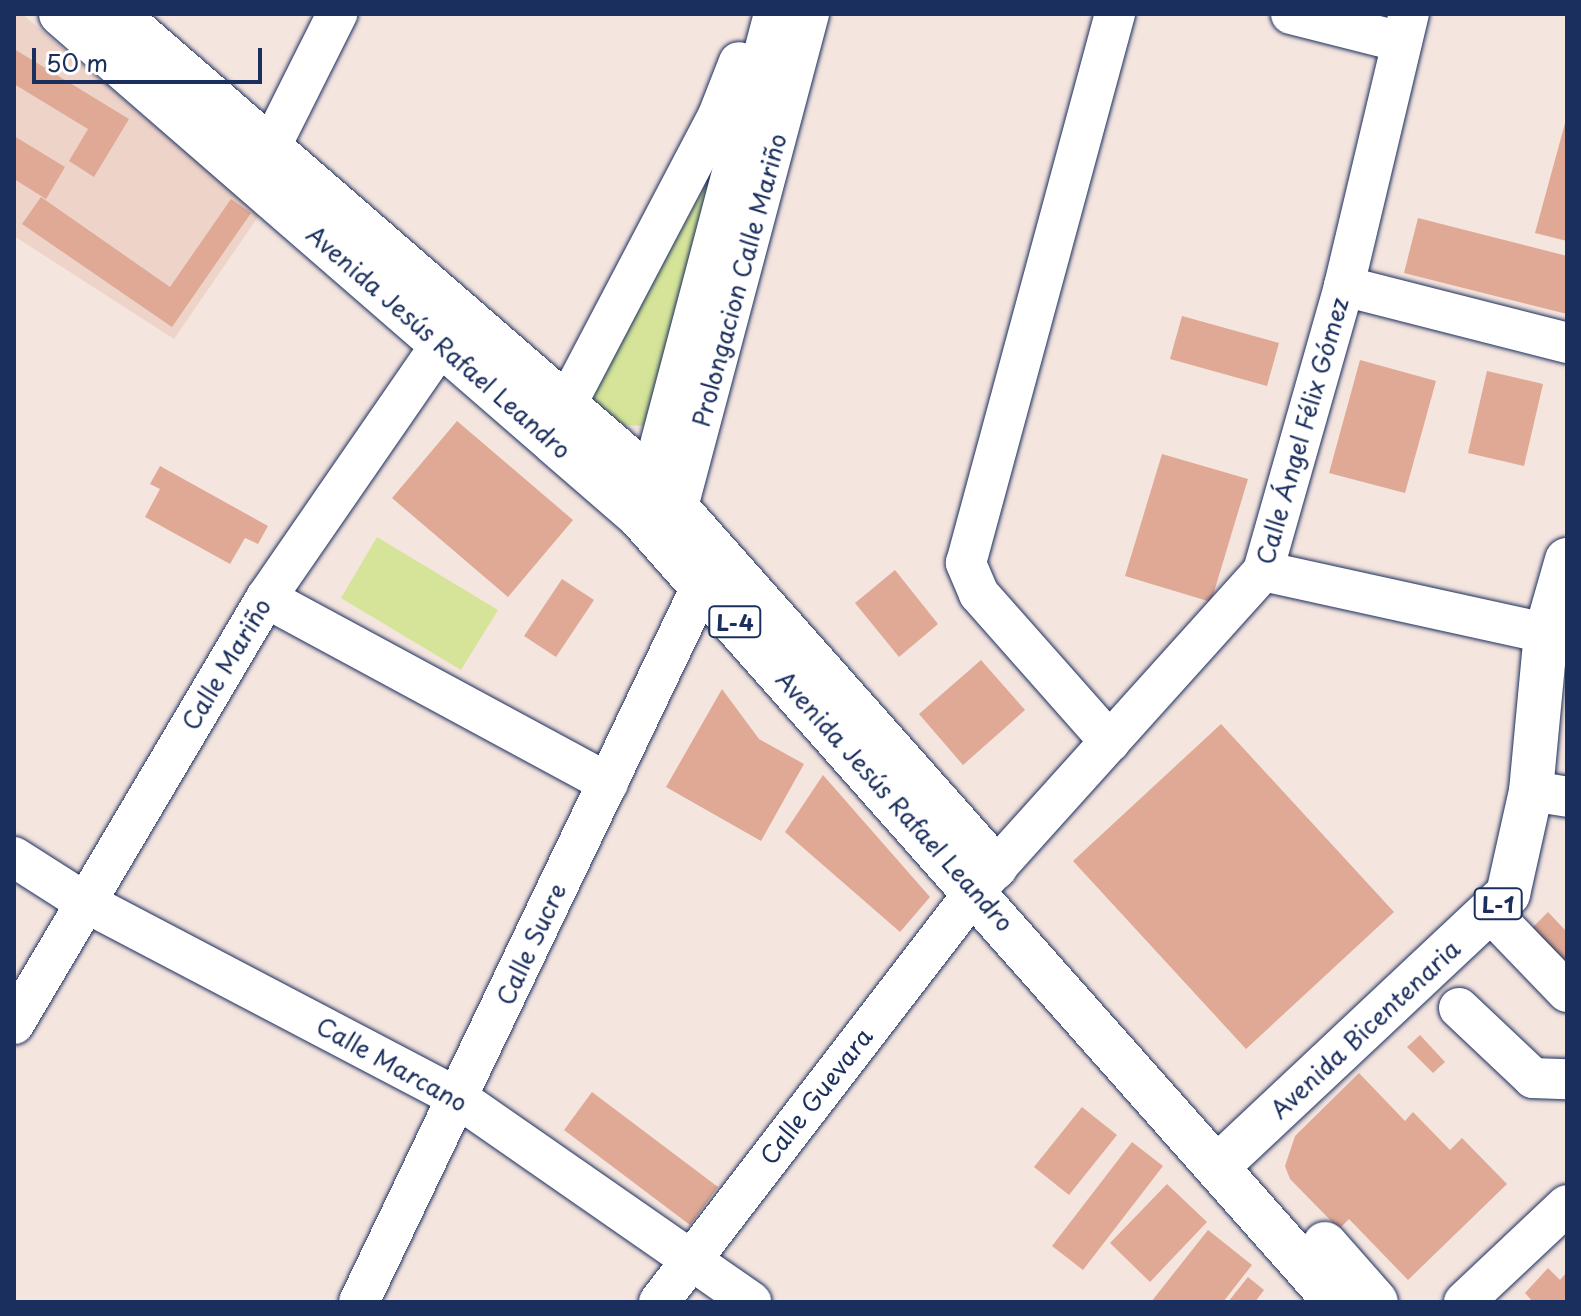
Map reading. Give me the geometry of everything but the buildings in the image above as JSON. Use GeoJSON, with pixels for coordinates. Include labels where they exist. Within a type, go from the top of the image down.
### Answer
{"type":"FeatureCollection","features":[{"type":"Feature","properties":{"kind":"main road","name":"Avenida Jesús Rafael Leandro"},"geometry":{"type":"LineString","coordinates":[[61,14],[450,330],[660,512],[702,585],[986,880]]}},
{"type":"Feature","properties":{"kind":"main road","name":"Avenida Jesús Rafael Leandro"},"geometry":{"type":"LineString","coordinates":[[116,14],[271,146],[450,330],[565,407],[1229,1156],[1376,1302]]}},
{"type":"Feature","properties":{"kind":"main road","name":"Avenida Bicentenaria"},"geometry":{"type":"LineString","coordinates":[[1229,1156],[1508,894],[1549,794],[1546,633],[1567,560]]}},
{"type":"Feature","properties":{"kind":"main road","name":"Avenida Jesús Rafael Leandro"},"geometry":{"type":"LineString","coordinates":[[1229,1156],[1336,1302]]}},
{"type":"Feature","properties":{"kind":"street"},"geometry":{"type":"LineString","coordinates":[[271,146],[337,14]]}},
{"type":"Feature","properties":{"kind":"street"},"geometry":{"type":"LineString","coordinates":[[565,407],[717,118],[758,14]]}},
{"type":"Feature","properties":{"kind":"street","name":"Prolongacion Calle Mariño"},"geometry":{"type":"LineString","coordinates":[[660,512],[774,14]]}},
{"type":"Feature","properties":{"kind":"street","name":"Prolongacion Calle Mariño"},"geometry":{"type":"LineString","coordinates":[[660,512],[809,14]]}},
{"type":"Feature","properties":{"kind":"street"},"geometry":{"type":"LineString","coordinates":[[1110,742],[979,594],[966,563],[1115,14]]}},
{"type":"Feature","properties":{"kind":"street"},"geometry":{"type":"LineString","coordinates":[[1291,14],[1406,28]]}},
{"type":"Feature","properties":{"kind":"street","name":"Calle Ángel Félix Gómez"},"geometry":{"type":"LineString","coordinates":[[986,880],[1263,571],[1344,286],[1406,28]]}},
{"type":"Feature","properties":{"kind":"street"},"geometry":{"type":"LineString","coordinates":[[1344,286],[1567,343]]}},
{"type":"Feature","properties":{"kind":"street","name":"Calle Mariño"},"geometry":{"type":"LineString","coordinates":[[14,1024],[83,901],[266,598],[450,330]]}},
{"type":"Feature","properties":{"kind":"street"},"geometry":{"type":"LineString","coordinates":[[1263,571],[1546,633]]}},
{"type":"Feature","properties":{"kind":"street","name":"Calle Sucre"},"geometry":{"type":"LineString","coordinates":[[359,1302],[702,585]]}},
{"type":"Feature","properties":{"kind":"street"},"geometry":{"type":"LineString","coordinates":[[266,598],[608,783]]}},
{"type":"Feature","properties":{"kind":"street","name":"Calle Marcano"},"geometry":{"type":"LineString","coordinates":[[14,857],[83,901],[458,1098],[691,1257],[751,1302]]}},
{"type":"Feature","properties":{"kind":"street","name":"Calle Guevara"},"geometry":{"type":"LineString","coordinates":[[659,1302],[986,880]]}},
{"type":"Feature","properties":{"kind":"street"},"geometry":{"type":"LineString","coordinates":[[1490,912],[1567,992]]}},
{"type":"Feature","properties":{"kind":"street"},"geometry":{"type":"LineString","coordinates":[[1459,1008],[1533,1078],[1567,1079]]}},
{"type":"Feature","properties":{"kind":"street"},"geometry":{"type":"LineString","coordinates":[[1464,1302],[1562,1218]]}},
{"type":"Feature","properties":{"kind":"shaded area"},"geometry":{"type":"Polygon","coordinates":[[[14,14],[22,14],[260,214],[174,339],[14,236],[14,14]]]}},
{"type":"Feature","properties":{"kind":"green space"},"geometry":{"type":"Polygon","coordinates":[[[714,169],[649,426],[613,425],[588,404],[714,169]]]}},
{"type":"Feature","properties":{"kind":"green space"},"geometry":{"type":"Polygon","coordinates":[[[377,537],[498,610],[461,670],[341,598],[377,537]]]}}]}
